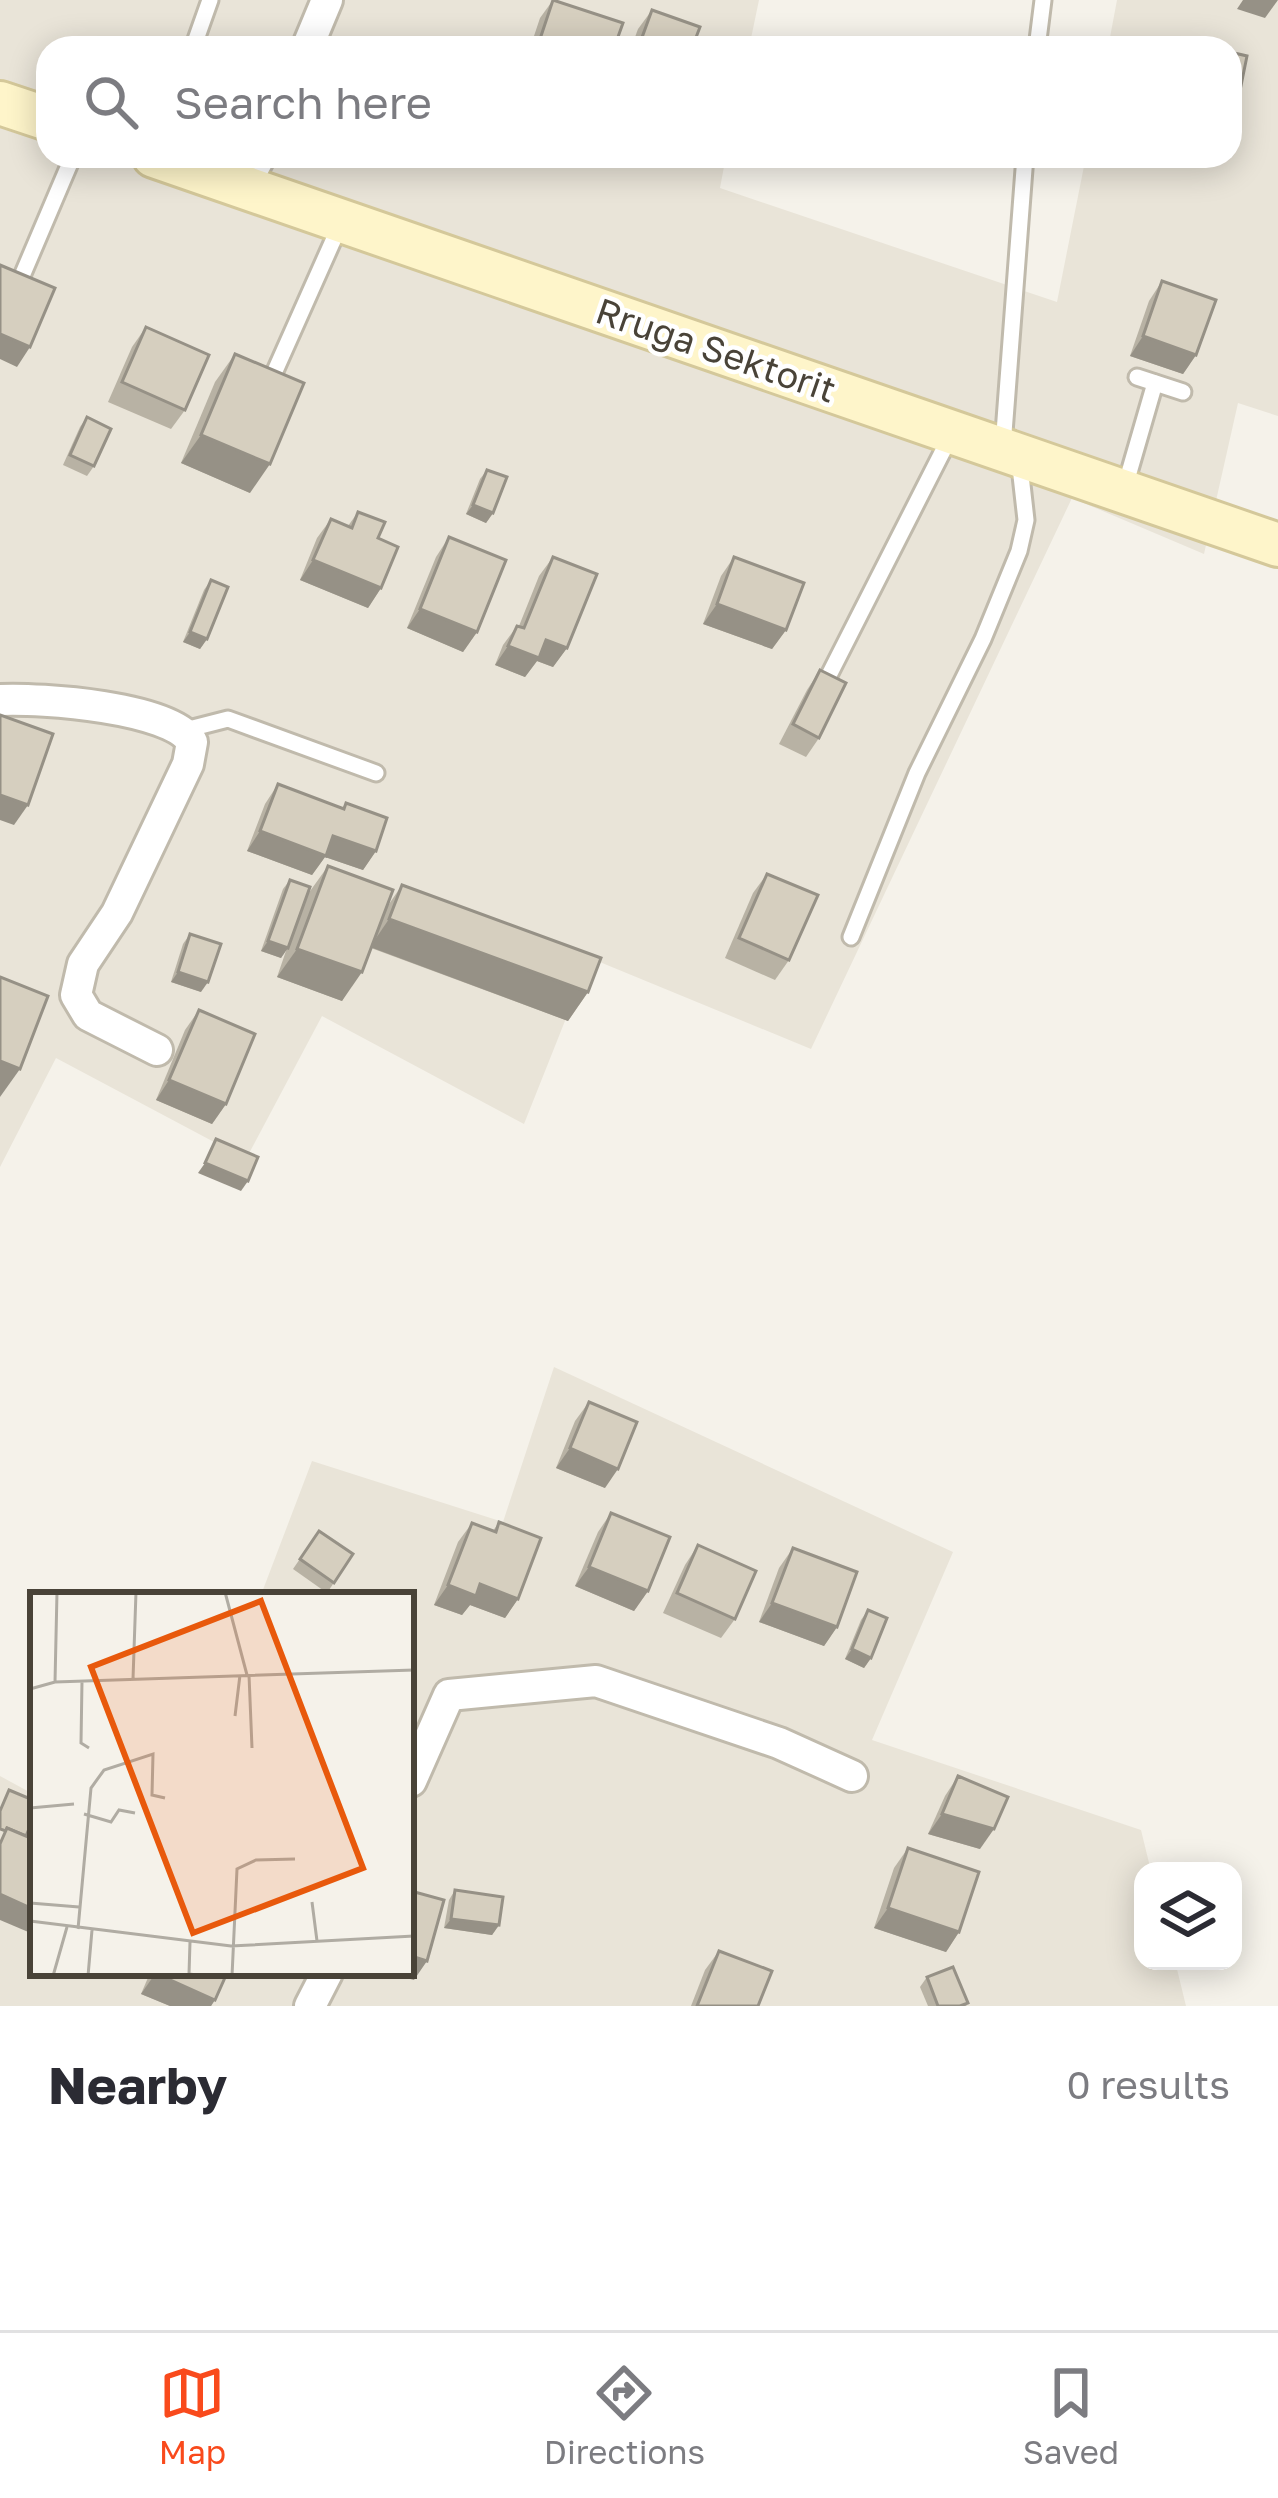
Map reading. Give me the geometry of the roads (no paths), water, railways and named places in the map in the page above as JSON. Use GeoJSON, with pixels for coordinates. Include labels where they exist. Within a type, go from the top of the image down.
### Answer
{"type":"FeatureCollection","features":[{"type":"Feature","properties":{"kind":"street"},"geometry":{"type":"LineString","coordinates":[[312,36],[327,0]]}},
{"type":"Feature","properties":{"kind":"street"},"geometry":{"type":"LineString","coordinates":[[0,103],[36,115]]}},
{"type":"Feature","properties":{"kind":"street","name":"Rruga Sektorit"},"geometry":{"type":"LineString","coordinates":[[252,171],[342,220],[1278,544]]}},
{"type":"Feature","properties":{"kind":"street"},"geometry":{"type":"LineString","coordinates":[[0,700],[47,699],[95,706],[185,730],[194,750],[117,913],[83,964],[76,995],[88,1016],[157,1050]]}},
{"type":"Feature","properties":{"kind":"street"},"geometry":{"type":"LineString","coordinates":[[414,1774],[448,1695],[580,1678],[779,1743],[852,1776]]}},
{"type":"Feature","properties":{"kind":"street"},"geometry":{"type":"LineString","coordinates":[[310,2006],[325,1976]]}},
{"type":"Feature","properties":{"kind":"lane"},"geometry":{"type":"LineString","coordinates":[[197,36],[210,0]]}},
{"type":"Feature","properties":{"kind":"lane"},"geometry":{"type":"LineString","coordinates":[[1038,36],[1043,0]]}},
{"type":"Feature","properties":{"kind":"lane"},"geometry":{"type":"LineString","coordinates":[[19,283],[68,168]]}},
{"type":"Feature","properties":{"kind":"lane"},"geometry":{"type":"LineString","coordinates":[[851,937],[916,773],[983,639],[1019,551],[1026,520],[1011,452],[1024,168]]}},
{"type":"Feature","properties":{"kind":"lane"},"geometry":{"type":"LineString","coordinates":[[266,392],[342,220]]}},
{"type":"Feature","properties":{"kind":"lane"},"geometry":{"type":"LineString","coordinates":[[1137,377],[1183,392]]}},
{"type":"Feature","properties":{"kind":"lane"},"geometry":{"type":"LineString","coordinates":[[1124,491],[1154,383]]}},
{"type":"Feature","properties":{"kind":"lane"},"geometry":{"type":"LineString","coordinates":[[824,685],[953,432]]}},
{"type":"Feature","properties":{"kind":"lane"},"geometry":{"type":"LineString","coordinates":[[185,730],[228,719],[376,773]]}}]}
